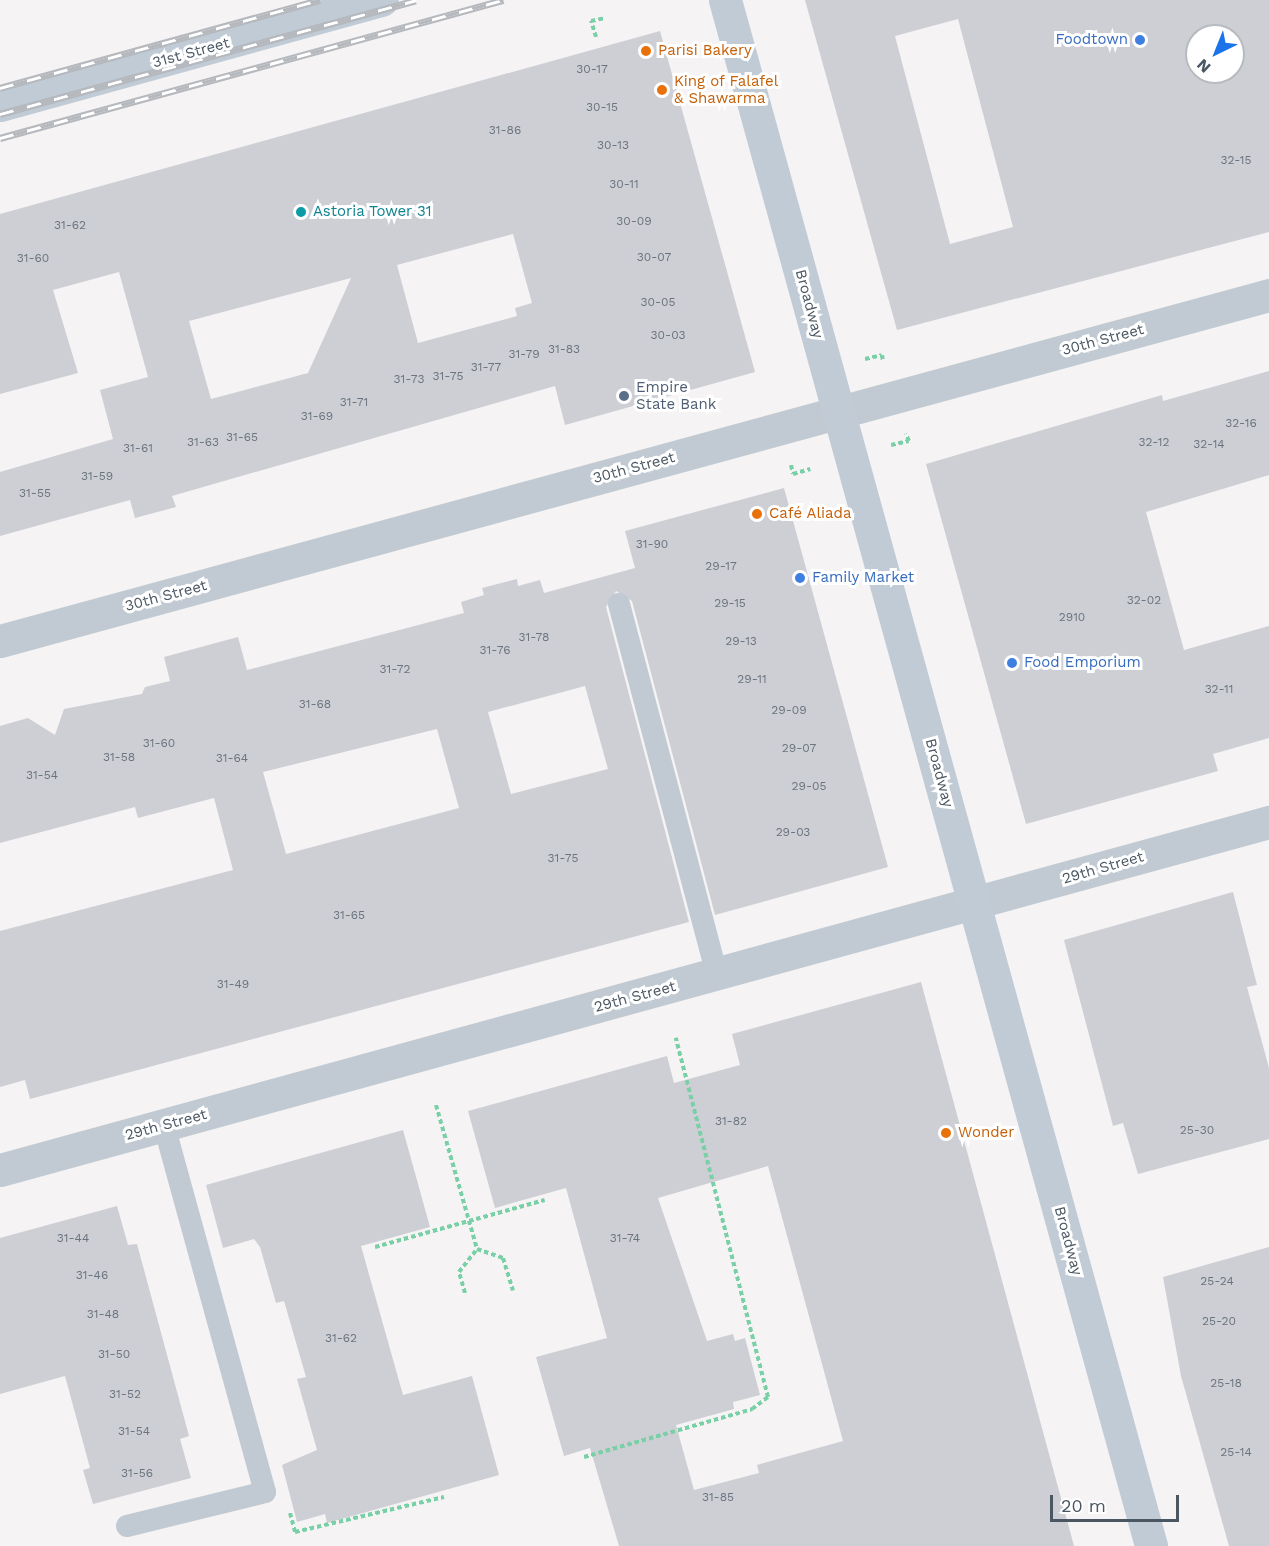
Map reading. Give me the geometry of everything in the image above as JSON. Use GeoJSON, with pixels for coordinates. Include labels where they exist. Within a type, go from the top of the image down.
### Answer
{"type":"FeatureCollection","features":[{"type":"Feature","properties":{"kind":"main road","name":"31st Street"},"geometry":{"type":"LineString","coordinates":[[0,105],[381,0]]}},
{"type":"Feature","properties":{"kind":"main road","name":"Broadway"},"geometry":{"type":"LineString","coordinates":[[726,0],[1151,1546]]}},
{"type":"Feature","properties":{"kind":"street","name":"30th Street"},"geometry":{"type":"LineString","coordinates":[[0,641],[1269,295]]}},
{"type":"Feature","properties":{"kind":"street","name":"29th Street"},"geometry":{"type":"LineString","coordinates":[[0,1170],[1269,822]]}},
{"type":"Feature","properties":{"kind":"lane"},"geometry":{"type":"LineString","coordinates":[[619,604],[717,974]]}},
{"type":"Feature","properties":{"kind":"lane"},"geometry":{"type":"LineString","coordinates":[[128,1526],[265,1492],[164,1125]]}},
{"type":"Feature","properties":{"kind":"path"},"geometry":{"type":"LineString","coordinates":[[596,37],[591,21],[605,18]]}},
{"type":"Feature","properties":{"kind":"path"},"geometry":{"type":"LineString","coordinates":[[861,359],[882,356]]}},
{"type":"Feature","properties":{"kind":"path"},"geometry":{"type":"LineString","coordinates":[[891,445],[909,441]]}},
{"type":"Feature","properties":{"kind":"path"},"geometry":{"type":"LineString","coordinates":[[793,474],[810,469]]}},
{"type":"Feature","properties":{"kind":"path"},"geometry":{"type":"LineString","coordinates":[[584,1457],[752,1409],[768,1397],[676,1038]]}},
{"type":"Feature","properties":{"kind":"path"},"geometry":{"type":"LineString","coordinates":[[436,1105],[477,1249]]}},
{"type":"Feature","properties":{"kind":"path"},"geometry":{"type":"LineString","coordinates":[[375,1247],[545,1200]]}},
{"type":"Feature","properties":{"kind":"path"},"geometry":{"type":"LineString","coordinates":[[477,1249],[503,1258],[513,1290]]}},
{"type":"Feature","properties":{"kind":"path"},"geometry":{"type":"LineString","coordinates":[[465,1293],[459,1272],[477,1249]]}},
{"type":"Feature","properties":{"kind":"path"},"geometry":{"type":"LineString","coordinates":[[287,1504],[295,1532],[444,1497]]}},
{"type":"Feature","properties":{"kind":"building"},"geometry":{"type":"Polygon","coordinates":[[[805,0],[1269,0],[1269,232],[897,330],[805,0]],[[958,19],[895,36],[950,244],[1013,227],[958,19]]]}},
{"type":"Feature","properties":{"kind":"building"},"geometry":{"type":"Polygon","coordinates":[[[660,31],[755,372],[565,425],[555,386],[172,496],[176,507],[135,518],[130,500],[0,536],[0,472],[113,439],[100,390],[148,377],[119,272],[53,290],[78,373],[0,394],[0,214],[660,31]],[[513,234],[397,265],[418,343],[517,316],[515,308],[532,303],[513,234]],[[351,278],[189,321],[211,399],[308,373],[351,278]]]}},
{"type":"Feature","properties":{"kind":"building"},"geometry":{"type":"Polygon","coordinates":[[[1269,371],[1269,475],[1146,512],[1184,650],[1269,626],[1269,738],[1213,754],[1218,771],[1026,824],[926,464],[1162,395],[1163,401],[1269,371]]]}},
{"type":"Feature","properties":{"kind":"building"},"geometry":{"type":"Polygon","coordinates":[[[784,488],[888,867],[715,915],[632,601],[616,591],[606,607],[689,922],[30,1099],[25,1080],[0,1087],[0,931],[233,870],[214,798],[138,818],[135,807],[0,843],[0,726],[28,718],[55,735],[64,709],[142,694],[145,687],[170,681],[164,657],[238,637],[247,670],[464,613],[461,602],[484,595],[482,588],[517,579],[518,586],[540,580],[544,593],[635,568],[625,531],[784,488]],[[585,686],[488,712],[511,794],[608,769],[585,686]],[[437,729],[263,772],[286,854],[459,808],[437,729]]]}},
{"type":"Feature","properties":{"kind":"building"},"geometry":{"type":"Polygon","coordinates":[[[1233,892],[1257,985],[1247,987],[1269,1068],[1269,1139],[1138,1174],[1123,1123],[1113,1126],[1064,940],[1233,892]]]}},
{"type":"Feature","properties":{"kind":"building"},"geometry":{"type":"Polygon","coordinates":[[[921,982],[1074,1546],[619,1546],[590,1448],[564,1456],[536,1357],[607,1338],[566,1188],[495,1208],[468,1111],[667,1056],[674,1083],[740,1065],[732,1034],[921,982]],[[768,1166],[658,1198],[707,1341],[733,1334],[735,1341],[745,1338],[760,1395],[733,1402],[734,1409],[676,1425],[694,1490],[759,1473],[757,1465],[843,1441],[768,1166]]]}},
{"type":"Feature","properties":{"kind":"building"},"geometry":{"type":"Polygon","coordinates":[[[403,1130],[430,1227],[361,1246],[403,1395],[472,1376],[499,1475],[327,1523],[325,1514],[297,1522],[282,1465],[317,1450],[297,1379],[306,1377],[284,1301],[276,1303],[260,1247],[254,1239],[223,1248],[206,1185],[403,1130]]]}},
{"type":"Feature","properties":{"kind":"building"},"geometry":{"type":"Polygon","coordinates":[[[117,1206],[128,1245],[137,1244],[189,1436],[180,1439],[191,1478],[93,1504],[83,1470],[90,1468],[65,1376],[0,1394],[0,1238],[117,1206]]]}},
{"type":"Feature","properties":{"kind":"building"},"geometry":{"type":"Polygon","coordinates":[[[1269,1247],[1269,1546],[1229,1546],[1181,1376],[1163,1277],[1269,1247]]]}},
{"type":"Feature","properties":{"kind":"railway"},"geometry":{"type":"LineString","coordinates":[[0,88],[320,0]]}},
{"type":"Feature","properties":{"kind":"railway"},"geometry":{"type":"LineString","coordinates":[[0,114],[416,0]]}},
{"type":"Feature","properties":{"kind":"railway"},"geometry":{"type":"LineString","coordinates":[[0,138],[503,0]]}},
{"type":"Feature","properties":{"kind":"place","name":"Foodtown"},"geometry":{"type":"Point","coordinates":[1140,40]}},
{"type":"Feature","properties":{"kind":"place","name":"Parisi Bakery"},"geometry":{"type":"Point","coordinates":[646,51]}},
{"type":"Feature","properties":{"kind":"place","name":"King of Falafel & Shawarma"},"geometry":{"type":"Point","coordinates":[662,90]}},
{"type":"Feature","properties":{"kind":"place","name":"Astoria Tower 31"},"geometry":{"type":"Point","coordinates":[301,212]}},
{"type":"Feature","properties":{"kind":"place","name":"Empire State Bank"},"geometry":{"type":"Point","coordinates":[624,396]}},
{"type":"Feature","properties":{"kind":"place","name":"Café Aliada"},"geometry":{"type":"Point","coordinates":[757,514]}},
{"type":"Feature","properties":{"kind":"place","name":"Family Market"},"geometry":{"type":"Point","coordinates":[800,578]}},
{"type":"Feature","properties":{"kind":"place","name":"Food Emporium"},"geometry":{"type":"Point","coordinates":[1012,663]}},
{"type":"Feature","properties":{"kind":"place","name":"Wonder"},"geometry":{"type":"Point","coordinates":[946,1133]}}]}
